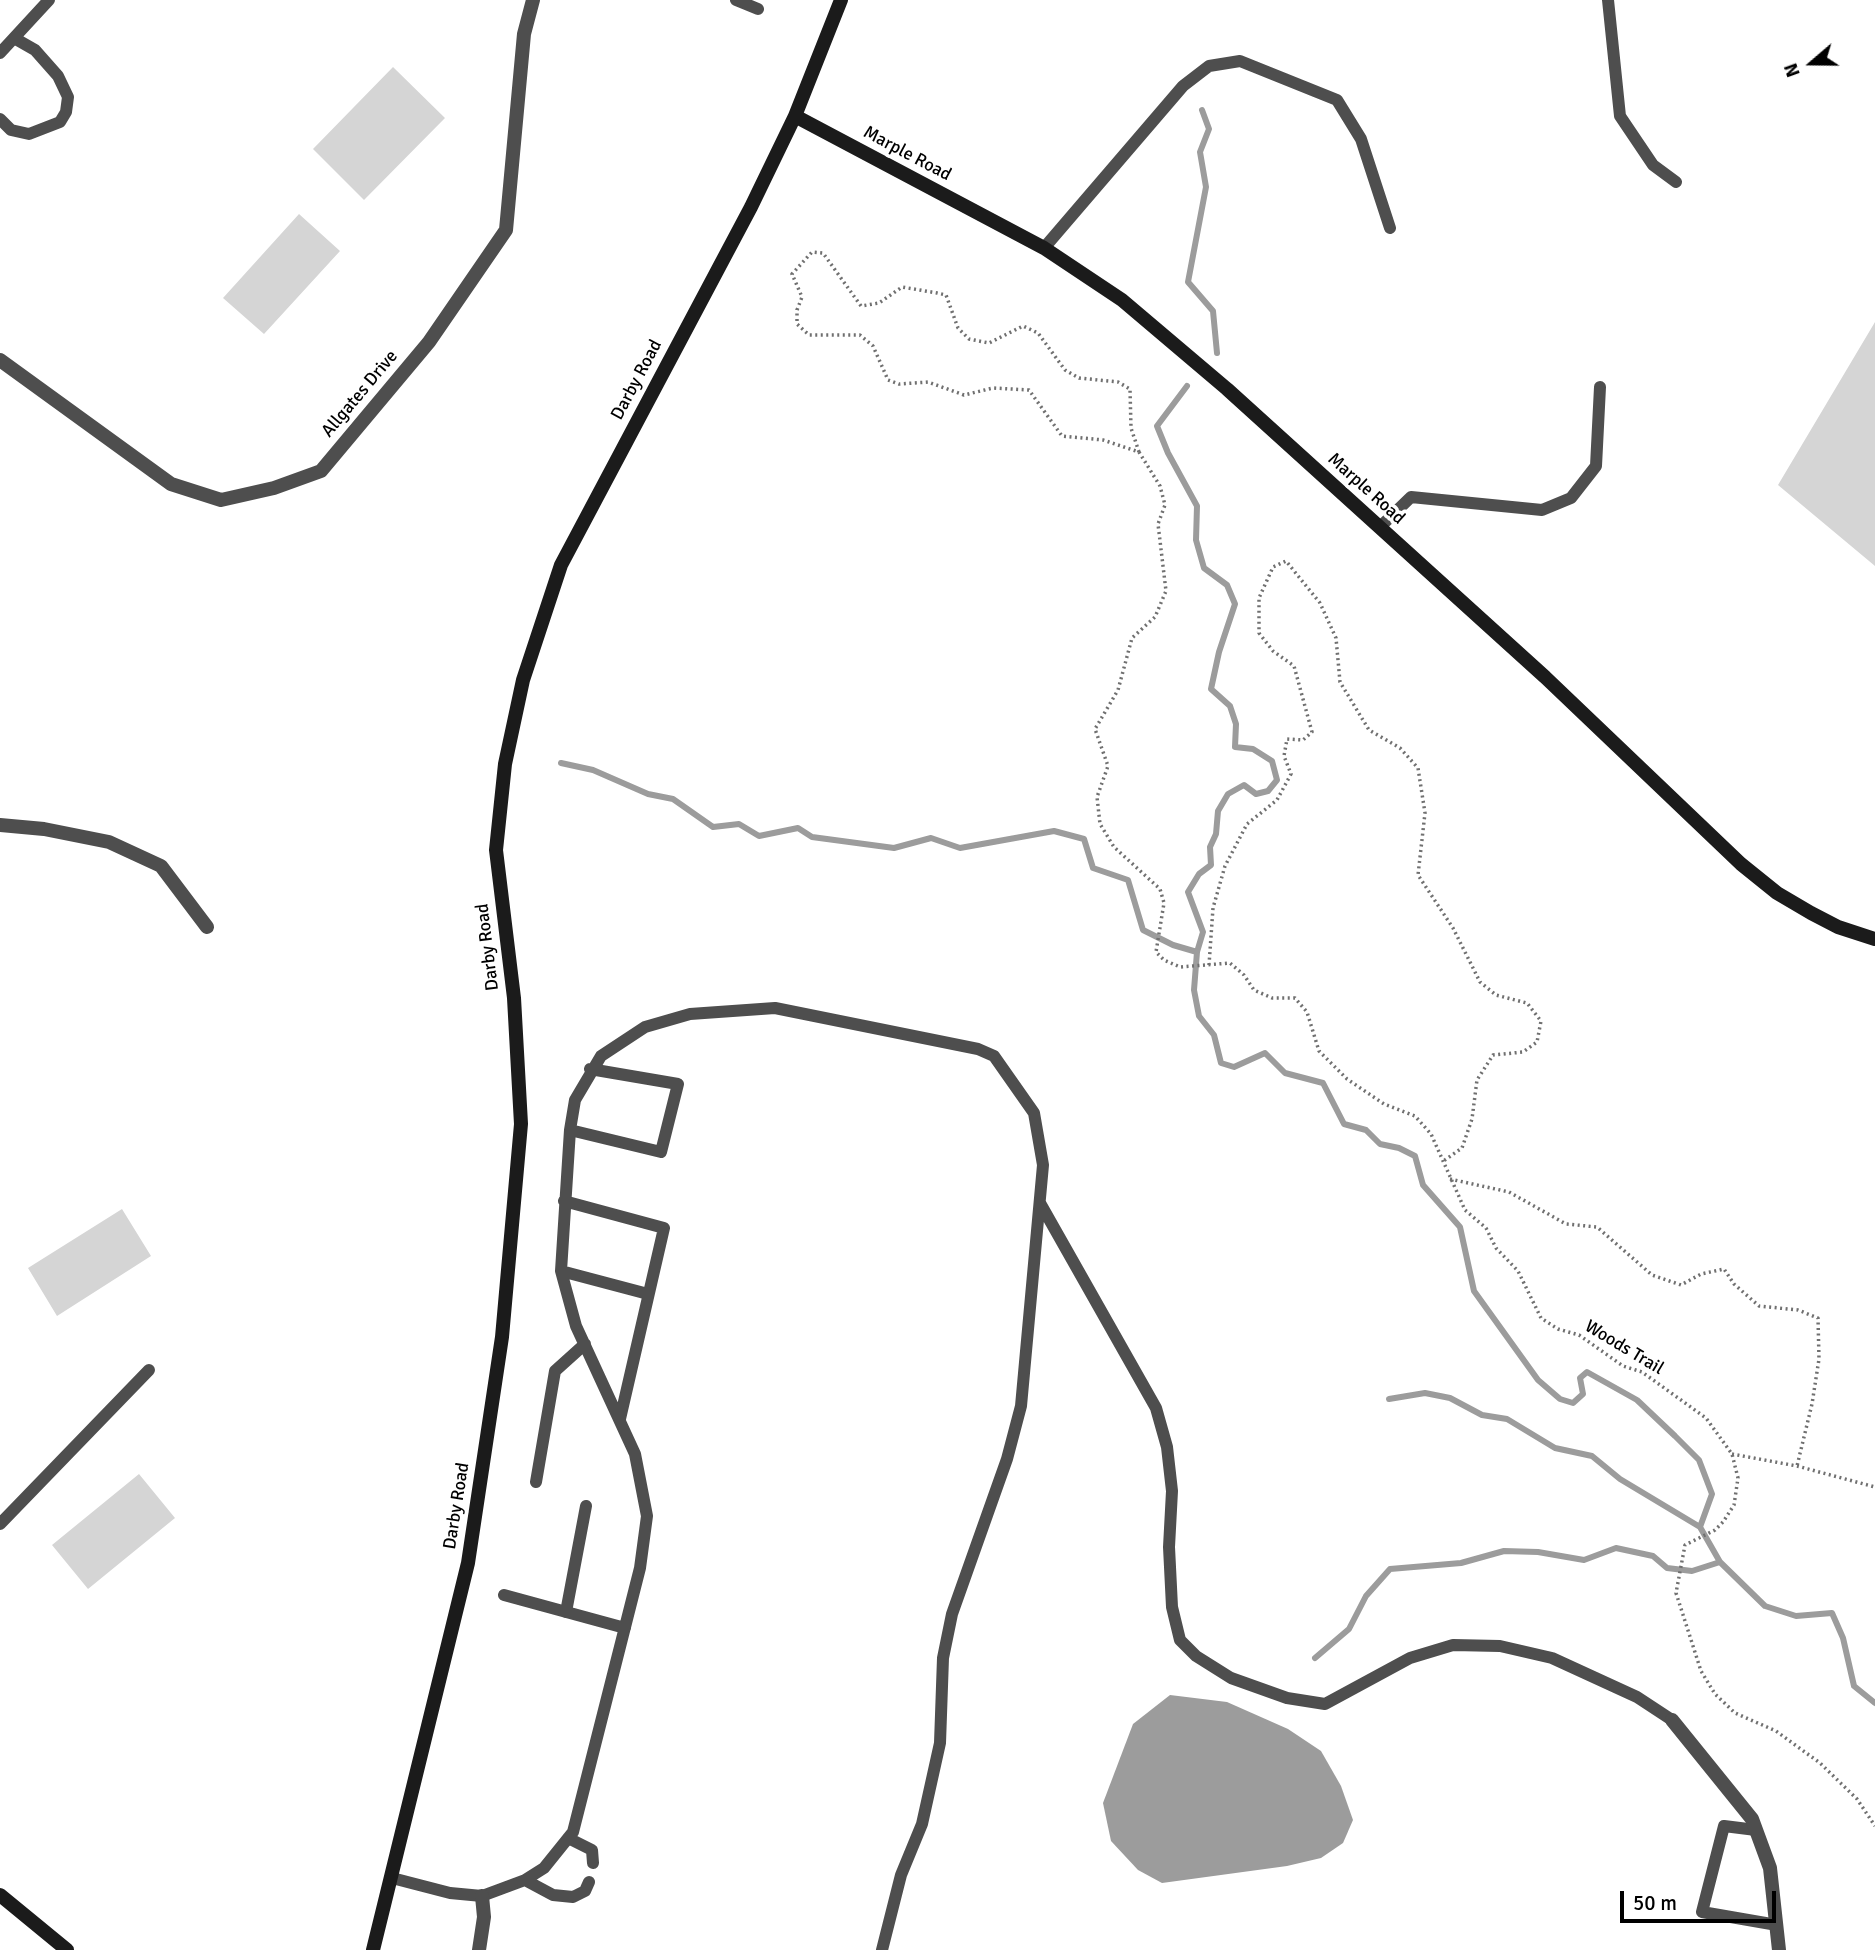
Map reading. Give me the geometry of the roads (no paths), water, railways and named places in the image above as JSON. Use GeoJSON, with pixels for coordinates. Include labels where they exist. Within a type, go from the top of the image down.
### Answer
{"type":"FeatureCollection","features":[{"type":"Feature","properties":{"kind":"main road","name":"Darby Road"},"geometry":{"type":"LineString","coordinates":[[373,1950],[468,1563],[502,1337],[521,1124],[514,998],[496,850],[505,764],[523,680],[561,565],[751,207],[794,116],[841,0]]}},
{"type":"Feature","properties":{"kind":"main road","name":"Marple Road"},"geometry":{"type":"LineString","coordinates":[[794,116],[1044,248],[1122,300],[1227,389],[1545,677],[1741,864],[1777,892],[1811,913],[1838,927],[1875,939]]}},
{"type":"Feature","properties":{"kind":"main road"},"geometry":{"type":"LineString","coordinates":[[0,1895],[67,1950]]}},
{"type":"Feature","properties":{"kind":"street","name":"Allgates Drive"},"geometry":{"type":"LineString","coordinates":[[0,360],[172,484],[220,500],[274,488],[321,471],[429,342],[506,230],[524,34],[533,0]]}},
{"type":"Feature","properties":{"kind":"street"},"geometry":{"type":"LineString","coordinates":[[0,825],[44,829],[108,842],[161,866],[207,927]]}},
{"type":"Feature","properties":{"kind":"street"},"geometry":{"type":"LineString","coordinates":[[1672,1720],[1752,1819],[1770,1868],[1779,1950]]}},
{"type":"Feature","properties":{"kind":"street"},"geometry":{"type":"LineString","coordinates":[[479,1950],[484,1917],[482,1896]]}},
{"type":"Feature","properties":{"kind":"lane"},"geometry":{"type":"LineString","coordinates":[[0,53],[49,0]]}},
{"type":"Feature","properties":{"kind":"lane"},"geometry":{"type":"LineString","coordinates":[[736,0],[758,9]]}},
{"type":"Feature","properties":{"kind":"lane"},"geometry":{"type":"LineString","coordinates":[[1608,0],[1620,116],[1653,165],[1676,182]]}},
{"type":"Feature","properties":{"kind":"lane"},"geometry":{"type":"LineString","coordinates":[[0,119],[11,130],[29,134],[60,122],[66,112],[68,97],[58,76],[35,50],[14,38]]}},
{"type":"Feature","properties":{"kind":"lane"},"geometry":{"type":"LineString","coordinates":[[1044,248],[1183,86],[1209,66],[1240,61],[1338,100],[1361,139],[1390,228]]}},
{"type":"Feature","properties":{"kind":"lane"},"geometry":{"type":"LineString","coordinates":[[1380,527],[1412,497],[1542,510],[1571,498],[1596,466],[1600,387]]}},
{"type":"Feature","properties":{"kind":"lane"},"geometry":{"type":"LineString","coordinates":[[392,1878],[450,1893],[482,1896],[525,1880],[544,1868],[568,1838],[578,1818],[646,1544],[647,1516],[635,1454],[576,1326],[561,1271],[570,1130],[575,1100],[590,1069],[612,1046],[645,1027],[690,1014],[775,1008],[978,1049],[994,1056],[1034,1113],[1043,1165],[1021,1406],[1007,1459],[952,1614],[943,1658],[940,1743],[922,1824],[901,1875],[883,1950]]}},
{"type":"Feature","properties":{"kind":"lane"},"geometry":{"type":"LineString","coordinates":[[570,1130],[661,1152],[678,1084],[590,1069]]}},
{"type":"Feature","properties":{"kind":"lane"},"geometry":{"type":"LineString","coordinates":[[565,1201],[664,1227],[620,1419]]}},
{"type":"Feature","properties":{"kind":"lane"},"geometry":{"type":"LineString","coordinates":[[1040,1203],[1156,1409],[1167,1447],[1172,1491],[1169,1547],[1172,1607],[1180,1640],[1196,1656],[1231,1678],[1287,1698],[1325,1704],[1410,1658],[1453,1645],[1500,1646],[1552,1658],[1637,1697],[1672,1720]]}},
{"type":"Feature","properties":{"kind":"lane"},"geometry":{"type":"LineString","coordinates":[[561,1271],[648,1294]]}},
{"type":"Feature","properties":{"kind":"lane"},"geometry":{"type":"LineString","coordinates":[[536,1482],[555,1371],[585,1344]]}},
{"type":"Feature","properties":{"kind":"lane"},"geometry":{"type":"LineString","coordinates":[[0,1524],[149,1370]]}},
{"type":"Feature","properties":{"kind":"lane"},"geometry":{"type":"LineString","coordinates":[[566,1612],[586,1506]]}},
{"type":"Feature","properties":{"kind":"lane"},"geometry":{"type":"LineString","coordinates":[[504,1595],[625,1628]]}},
{"type":"Feature","properties":{"kind":"lane"},"geometry":{"type":"LineString","coordinates":[[1756,1830],[1724,1826],[1702,1912],[1777,1925]]}},
{"type":"Feature","properties":{"kind":"lane"},"geometry":{"type":"LineString","coordinates":[[568,1838],[592,1850],[593,1863]]}},
{"type":"Feature","properties":{"kind":"lane"},"geometry":{"type":"LineString","coordinates":[[525,1880],[553,1895],[573,1897],[585,1891],[589,1882]]}},
{"type":"Feature","properties":{"kind":"waterway"},"geometry":{"type":"LineString","coordinates":[[1202,110],[1209,129],[1200,152],[1206,187],[1188,282],[1213,311],[1217,353]]}},
{"type":"Feature","properties":{"kind":"waterway"},"geometry":{"type":"LineString","coordinates":[[1187,386],[1157,426],[1168,453],[1197,506],[1196,540],[1204,568],[1227,585],[1235,604],[1219,652],[1211,689],[1230,706],[1236,724],[1235,747],[1253,749],[1272,761],[1277,780],[1268,791],[1256,794],[1244,785],[1228,794],[1218,811],[1216,834],[1210,847],[1211,865],[1199,874],[1188,892],[1203,932],[1197,952]]}},
{"type":"Feature","properties":{"kind":"waterway"},"geometry":{"type":"LineString","coordinates":[[561,763],[593,770],[648,794],[673,799],[713,827],[739,824],[759,836],[798,828],[812,837],[894,848],[931,838],[960,848],[1054,831],[1084,839],[1093,868],[1128,880],[1143,930],[1173,945],[1197,952],[1194,990],[1199,1016],[1214,1035],[1221,1063],[1234,1067],[1265,1053],[1285,1073],[1323,1083],[1344,1124],[1366,1130],[1380,1144],[1399,1148],[1415,1156],[1423,1185],[1460,1227],[1474,1291],[1538,1380],[1560,1399],[1573,1403],[1583,1394],[1580,1378],[1587,1372],[1637,1400],[1675,1436],[1699,1460],[1712,1494],[1700,1527],[1720,1562],[1765,1606],[1796,1616],[1832,1613],[1843,1638],[1854,1686],[1875,1703]]}},
{"type":"Feature","properties":{"kind":"waterway"},"geometry":{"type":"LineString","coordinates":[[1389,1399],[1425,1393],[1450,1398],[1482,1415],[1507,1419],[1555,1448],[1592,1456],[1620,1479],[1700,1527]]}},
{"type":"Feature","properties":{"kind":"waterway"},"geometry":{"type":"LineString","coordinates":[[1315,1658],[1349,1629],[1366,1596],[1390,1569],[1461,1563],[1504,1551],[1538,1552],[1584,1560],[1616,1548],[1653,1556],[1667,1568],[1692,1571],[1720,1562]]}}]}
